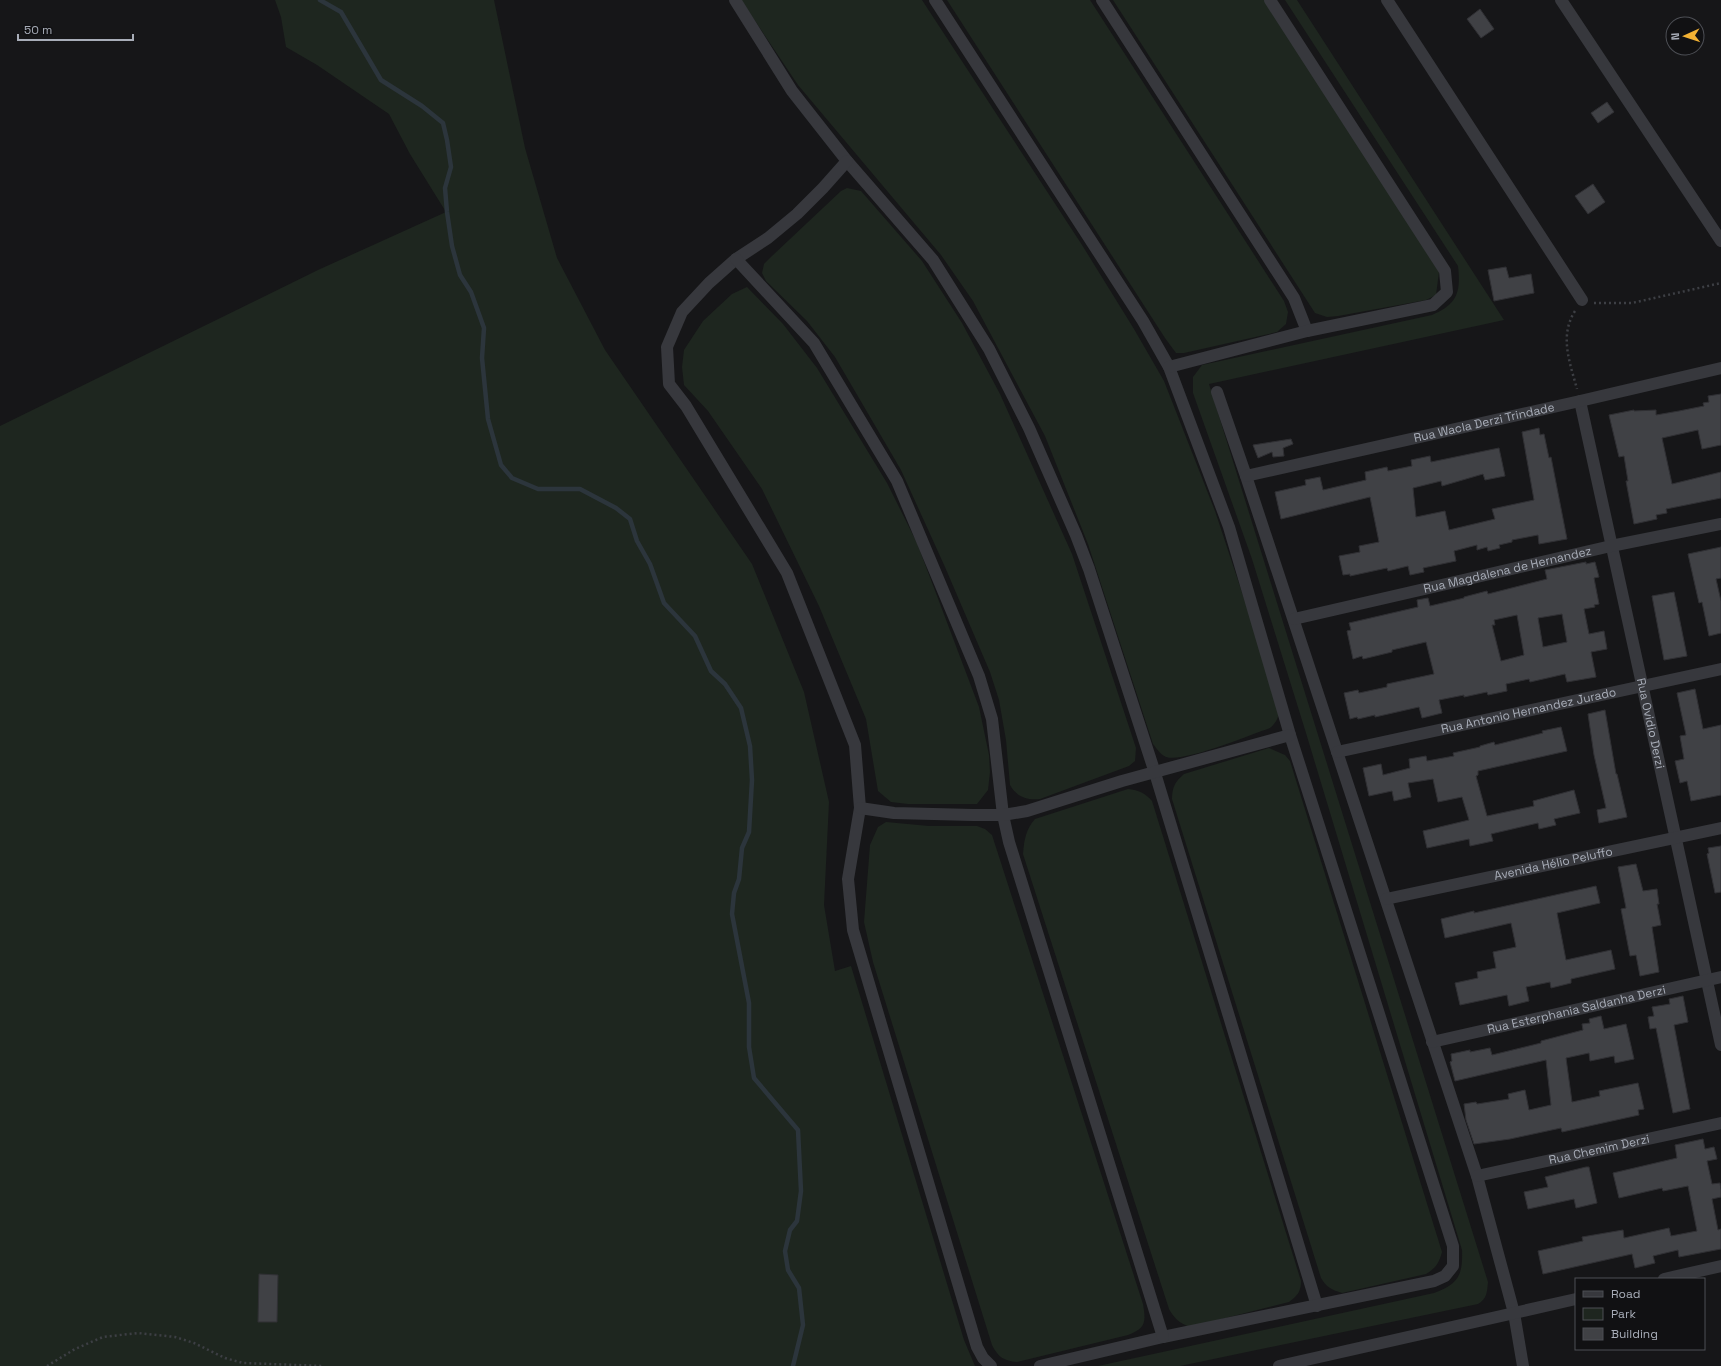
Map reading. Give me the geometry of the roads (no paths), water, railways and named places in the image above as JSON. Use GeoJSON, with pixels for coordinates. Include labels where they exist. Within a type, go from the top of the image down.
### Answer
{"type":"FeatureCollection","features":[{"type":"Feature","properties":{"kind":"street"},"geometry":{"type":"LineString","coordinates":[[735,0],[792,91],[847,161],[933,260],[989,349],[1029,428],[1089,568],[1155,773],[1317,1306]]}},
{"type":"Feature","properties":{"kind":"street"},"geometry":{"type":"LineString","coordinates":[[935,0],[1143,321],[1169,367],[1229,527],[1290,735],[1453,1246],[1453,1266],[1445,1276],[1434,1281],[1163,1337],[1040,1366]]}},
{"type":"Feature","properties":{"kind":"street"},"geometry":{"type":"LineString","coordinates":[[1102,0],[1294,298],[1307,331]]}},
{"type":"Feature","properties":{"kind":"street"},"geometry":{"type":"LineString","coordinates":[[1169,367],[1307,331],[1433,305],[1448,292],[1445,271],[1270,0]]}},
{"type":"Feature","properties":{"kind":"street"},"geometry":{"type":"LineString","coordinates":[[1387,0],[1582,300]]}},
{"type":"Feature","properties":{"kind":"street"},"geometry":{"type":"LineString","coordinates":[[1561,0],[1721,241]]}},
{"type":"Feature","properties":{"kind":"street"},"geometry":{"type":"LineString","coordinates":[[847,161],[797,214],[768,238],[736,259],[709,283],[682,312],[667,347],[669,384],[686,406],[787,573],[855,745],[860,808],[848,879],[853,930],[977,1347],[983,1358],[991,1366]]}},
{"type":"Feature","properties":{"kind":"street"},"geometry":{"type":"LineString","coordinates":[[736,259],[814,344],[897,481],[978,676],[992,719],[1003,815],[1009,842],[1163,1337]]}},
{"type":"Feature","properties":{"kind":"street","name":"Rua Wacla Derzi Trindade"},"geometry":{"type":"LineString","coordinates":[[1246,476],[1721,368]]}},
{"type":"Feature","properties":{"kind":"street"},"geometry":{"type":"LineString","coordinates":[[1217,392],[1294,619],[1476,1176],[1514,1313],[1524,1366]]}},
{"type":"Feature","properties":{"kind":"street","name":"Rua Ovidio Derzi"},"geometry":{"type":"LineString","coordinates":[[1580,401],[1721,1045]]}},
{"type":"Feature","properties":{"kind":"street","name":"Rua Magdalena de Hernandez"},"geometry":{"type":"LineString","coordinates":[[1294,619],[1611,546],[1721,524]]}},
{"type":"Feature","properties":{"kind":"street","name":"Rua Antonio Hernandez Jurado"},"geometry":{"type":"LineString","coordinates":[[1337,752],[1721,669]]}},
{"type":"Feature","properties":{"kind":"street"},"geometry":{"type":"LineString","coordinates":[[860,808],[894,813],[1003,815],[1027,812],[1122,782],[1290,735]]}},
{"type":"Feature","properties":{"kind":"street","name":"Avenida Hélio Peluffo"},"geometry":{"type":"LineString","coordinates":[[1386,900],[1721,828]]}},
{"type":"Feature","properties":{"kind":"street","name":"Rua Esterphania Saldanha Derzi"},"geometry":{"type":"LineString","coordinates":[[1432,1042],[1721,977]]}},
{"type":"Feature","properties":{"kind":"street","name":"Rua Chemim Derzi"},"geometry":{"type":"LineString","coordinates":[[1476,1176],[1721,1123]]}},
{"type":"Feature","properties":{"kind":"street"},"geometry":{"type":"LineString","coordinates":[[1668,1278],[1721,1266]]}},
{"type":"Feature","properties":{"kind":"street"},"geometry":{"type":"LineString","coordinates":[[1279,1366],[1575,1299]]}},
{"type":"Feature","properties":{"kind":"waterway"},"geometry":{"type":"LineString","coordinates":[[320,0],[341,12],[381,80],[422,106],[443,123],[451,167],[445,188],[452,246],[460,275],[471,292],[484,328],[482,358],[488,419],[501,465],[512,478],[538,489],[580,489],[616,508],[630,519],[637,541],[650,564],[664,603],[695,636],[711,671],[725,684],[741,708],[750,746],[752,780],[749,832],[742,848],[739,879],[734,893],[732,914],[749,1003],[749,1047],[754,1078],[798,1130],[801,1191],[797,1221],[790,1230],[785,1251],[788,1270],[799,1288],[803,1325],[793,1366]]}}]}
